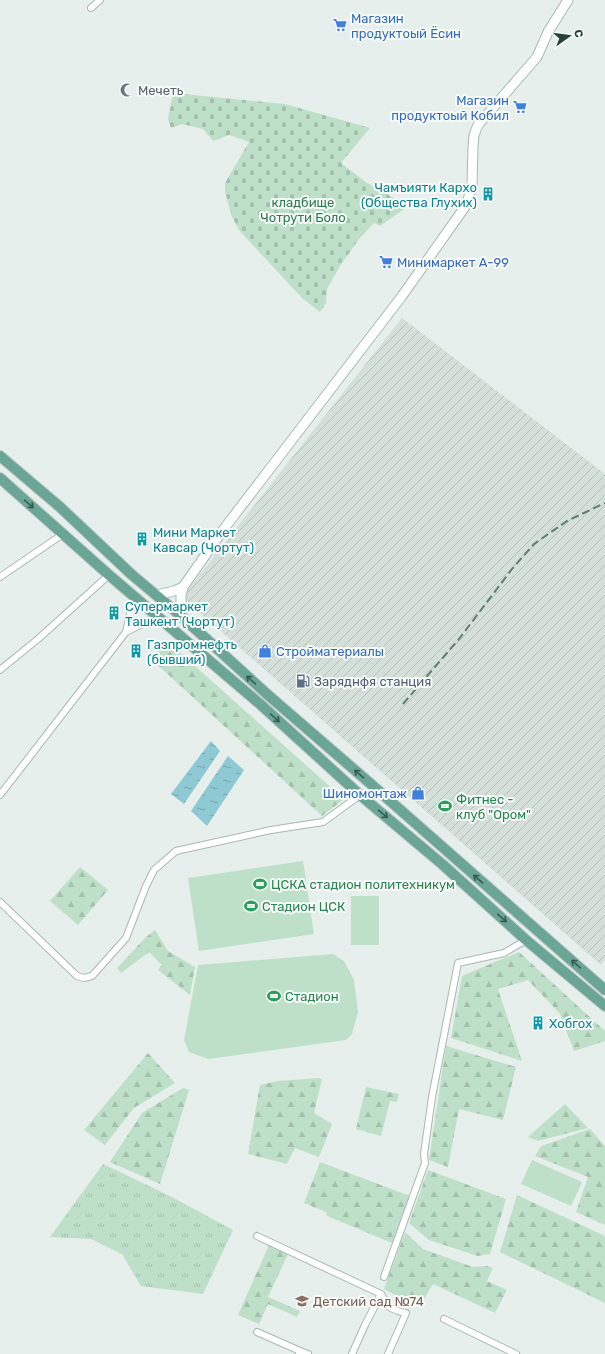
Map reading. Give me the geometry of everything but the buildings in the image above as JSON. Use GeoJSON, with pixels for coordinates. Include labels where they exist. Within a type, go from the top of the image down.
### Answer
{"type":"FeatureCollection","features":[{"type":"Feature","properties":{"kind":"main road"},"geometry":{"type":"LineString","coordinates":[[0,456],[60,507],[130,574],[181,616],[268,695],[605,990]]}},
{"type":"Feature","properties":{"kind":"main road"},"geometry":{"type":"LineString","coordinates":[[0,478],[109,575],[260,704],[360,795],[442,864],[526,940],[605,1006]]}},
{"type":"Feature","properties":{"kind":"main road"},"geometry":{"type":"LineString","coordinates":[[48,521],[60,507]]}},
{"type":"Feature","properties":{"kind":"main road"},"geometry":{"type":"LineString","coordinates":[[260,704],[268,695]]}},
{"type":"Feature","properties":{"kind":"street"},"geometry":{"type":"LineString","coordinates":[[91,8],[100,0]]}},
{"type":"Feature","properties":{"kind":"street"},"geometry":{"type":"LineString","coordinates":[[181,616],[181,596],[183,587],[223,530],[402,296],[467,204],[472,185],[474,135],[478,125],[537,57],[548,32],[568,0]]}},
{"type":"Feature","properties":{"kind":"street"},"geometry":{"type":"LineString","coordinates":[[0,577],[63,534]]}},
{"type":"Feature","properties":{"kind":"street"},"geometry":{"type":"LineString","coordinates":[[0,670],[38,639],[109,575]]}},
{"type":"Feature","properties":{"kind":"street"},"geometry":{"type":"LineString","coordinates":[[157,595],[183,587]]}},
{"type":"Feature","properties":{"kind":"street"},"geometry":{"type":"LineString","coordinates":[[0,795],[126,632],[134,596]]}},
{"type":"Feature","properties":{"kind":"street"},"geometry":{"type":"LineString","coordinates":[[126,632],[159,617]]}},
{"type":"Feature","properties":{"kind":"street"},"geometry":{"type":"LineString","coordinates":[[0,902],[77,976],[84,978],[92,976],[126,938],[146,886],[154,870],[176,850],[271,830],[323,822],[360,795]]}},
{"type":"Feature","properties":{"kind":"street"},"geometry":{"type":"LineString","coordinates":[[384,1277],[425,1163],[424,1154],[432,1097],[458,963],[504,953],[526,940]]}},
{"type":"Feature","properties":{"kind":"street"},"geometry":{"type":"LineString","coordinates":[[257,1236],[381,1294],[388,1307],[399,1312],[406,1313],[388,1354]]}},
{"type":"Feature","properties":{"kind":"street"},"geometry":{"type":"LineString","coordinates":[[352,1354],[381,1294]]}},
{"type":"Feature","properties":{"kind":"street"},"geometry":{"type":"LineString","coordinates":[[444,1319],[516,1354]]}},
{"type":"Feature","properties":{"kind":"street"},"geometry":{"type":"LineString","coordinates":[[257,1332],[300,1352],[308,1354]]}},
{"type":"Feature","properties":{"kind":"shaded area"},"geometry":{"type":"Polygon","coordinates":[[[402,318],[605,474],[605,960],[601,965],[182,597],[402,318]]]}},
{"type":"Feature","properties":{"kind":"green space","name":"кладбище Чотрути Боло"},"geometry":{"type":"Polygon","coordinates":[[[173,93],[285,104],[370,128],[341,163],[367,183],[407,207],[380,226],[374,223],[359,239],[340,266],[327,289],[326,303],[320,312],[302,298],[239,230],[231,215],[225,191],[225,183],[249,142],[229,135],[213,141],[203,129],[182,124],[171,128],[168,119],[173,93]]]}},
{"type":"Feature","properties":{"kind":"green space"},"geometry":{"type":"Polygon","coordinates":[[[168,642],[344,799],[322,816],[150,658],[168,642]]]}},
{"type":"Feature","properties":{"kind":"green space","name":"Стадион ЦСК"},"geometry":{"type":"Polygon","coordinates":[[[303,861],[314,934],[199,951],[188,878],[303,861]]]}},
{"type":"Feature","properties":{"kind":"green space"},"geometry":{"type":"Polygon","coordinates":[[[80,867],[108,890],[78,925],[50,901],[80,867]]]}},
{"type":"Feature","properties":{"kind":"green space"},"geometry":{"type":"Polygon","coordinates":[[[351,896],[379,896],[379,945],[351,945],[351,896]]]}},
{"type":"Feature","properties":{"kind":"green space"},"geometry":{"type":"Polygon","coordinates":[[[155,930],[168,951],[195,967],[190,995],[158,970],[162,965],[149,952],[121,973],[117,968],[146,937],[155,930]]]}},
{"type":"Feature","properties":{"kind":"green space"},"geometry":{"type":"Polygon","coordinates":[[[519,952],[605,1031],[605,1041],[574,1051],[560,1014],[528,980],[498,989],[522,1061],[451,1038],[462,976],[519,952]]]}},
{"type":"Feature","properties":{"kind":"green space","name":"Стадион"},"geometry":{"type":"Polygon","coordinates":[[[333,954],[344,961],[354,980],[358,1012],[352,1034],[346,1040],[208,1059],[189,1052],[184,1040],[198,965],[333,954]]]}},
{"type":"Feature","properties":{"kind":"green space"},"geometry":{"type":"Polygon","coordinates":[[[446,1046],[516,1067],[503,1120],[459,1109],[448,1167],[429,1160],[446,1046]]]}},
{"type":"Feature","properties":{"kind":"green space"},"geometry":{"type":"Polygon","coordinates":[[[148,1053],[175,1083],[134,1108],[105,1145],[84,1130],[148,1053]]]}},
{"type":"Feature","properties":{"kind":"green space"},"geometry":{"type":"Polygon","coordinates":[[[322,1079],[314,1113],[332,1124],[319,1157],[295,1148],[287,1164],[248,1154],[260,1085],[278,1081],[322,1079]]]}},
{"type":"Feature","properties":{"kind":"green space"},"geometry":{"type":"Polygon","coordinates":[[[366,1087],[399,1094],[397,1102],[390,1101],[381,1136],[356,1129],[366,1087]]]}},
{"type":"Feature","properties":{"kind":"green space"},"geometry":{"type":"Polygon","coordinates":[[[183,1088],[189,1090],[160,1184],[110,1162],[142,1113],[183,1088]]]}},
{"type":"Feature","properties":{"kind":"green space"},"geometry":{"type":"Polygon","coordinates":[[[565,1104],[588,1128],[538,1141],[528,1137],[565,1104]]]}},
{"type":"Feature","properties":{"kind":"green space"},"geometry":{"type":"Polygon","coordinates":[[[590,1129],[605,1146],[605,1225],[576,1212],[588,1177],[535,1156],[541,1146],[590,1129]]]}},
{"type":"Feature","properties":{"kind":"green space"},"geometry":{"type":"Polygon","coordinates":[[[532,1160],[582,1182],[571,1206],[521,1184],[532,1160]]]}},
{"type":"Feature","properties":{"kind":"green space"},"geometry":{"type":"Polygon","coordinates":[[[320,1162],[410,1196],[392,1243],[327,1216],[326,1212],[304,1203],[320,1162]]]}},
{"type":"Feature","properties":{"kind":"green space"},"geometry":{"type":"Polygon","coordinates":[[[103,1164],[172,1197],[233,1230],[203,1294],[141,1286],[122,1254],[91,1239],[50,1237],[103,1164]]]}},
{"type":"Feature","properties":{"kind":"green space"},"geometry":{"type":"Polygon","coordinates":[[[428,1170],[506,1199],[490,1254],[478,1256],[429,1240],[409,1223],[428,1170]]]}},
{"type":"Feature","properties":{"kind":"green space"},"geometry":{"type":"Polygon","coordinates":[[[517,1195],[605,1236],[605,1303],[500,1252],[517,1195]]]}},
{"type":"Feature","properties":{"kind":"green space"},"geometry":{"type":"Polygon","coordinates":[[[405,1232],[423,1249],[473,1267],[487,1266],[493,1268],[487,1281],[507,1290],[495,1313],[433,1284],[424,1299],[416,1295],[411,1303],[384,1289],[405,1232]]]}},
{"type":"Feature","properties":{"kind":"green space"},"geometry":{"type":"Polygon","coordinates":[[[269,1245],[288,1254],[268,1297],[300,1311],[297,1317],[268,1304],[259,1324],[238,1315],[269,1245]]]}},
{"type":"Feature","properties":{"kind":"water"},"geometry":{"type":"Polygon","coordinates":[[[211,741],[220,751],[184,804],[171,794],[211,741]]]}},
{"type":"Feature","properties":{"kind":"water"},"geometry":{"type":"Polygon","coordinates":[[[228,756],[244,770],[207,826],[191,811],[228,756]]]}},
{"type":"Feature","properties":{"kind":"railway"},"geometry":{"type":"LineString","coordinates":[[403,704],[459,639],[512,569],[534,544],[567,521],[605,503]]}},
{"type":"Feature","properties":{"kind":"place","name":"Магазин продуктоый Ёсин"},"geometry":{"type":"Point","coordinates":[340,25]}},
{"type":"Feature","properties":{"kind":"place","name":"Мечеть"},"geometry":{"type":"Point","coordinates":[127,90]}},
{"type":"Feature","properties":{"kind":"place","name":"Магазин продуктоый Кобил"},"geometry":{"type":"Point","coordinates":[520,107]}},
{"type":"Feature","properties":{"kind":"place","name":"Чамъияти Кархо (Общества Глухих)"},"geometry":{"type":"Point","coordinates":[488,194]}},
{"type":"Feature","properties":{"kind":"place","name":"Минимаркет А-99"},"geometry":{"type":"Point","coordinates":[386,262]}},
{"type":"Feature","properties":{"kind":"place","name":"Мини Маркет Кавсар (Чортут)"},"geometry":{"type":"Point","coordinates":[142,539]}},
{"type":"Feature","properties":{"kind":"place","name":"Супермаркет Ташкент (Чортут)"},"geometry":{"type":"Point","coordinates":[114,613]}},
{"type":"Feature","properties":{"kind":"place","name":"Газпромнефть (бывший)"},"geometry":{"type":"Point","coordinates":[136,651]}},
{"type":"Feature","properties":{"kind":"place","name":"Стройматериалы"},"geometry":{"type":"Point","coordinates":[265,651]}},
{"type":"Feature","properties":{"kind":"place","name":"Заряднфя станция"},"geometry":{"type":"Point","coordinates":[303,681]}},
{"type":"Feature","properties":{"kind":"place","name":"Шиномонтаж"},"geometry":{"type":"Point","coordinates":[418,793]}},
{"type":"Feature","properties":{"kind":"place","name":"Фитнес - клуб \"Ором\""},"geometry":{"type":"Point","coordinates":[445,806]}},
{"type":"Feature","properties":{"kind":"place","name":"ЦСКА стадион политехникум"},"geometry":{"type":"Point","coordinates":[260,884]}},
{"type":"Feature","properties":{"kind":"place","name":"Стадион ЦСК"},"geometry":{"type":"Point","coordinates":[251,906]}},
{"type":"Feature","properties":{"kind":"place","name":"Стадион"},"geometry":{"type":"Point","coordinates":[274,996]}},
{"type":"Feature","properties":{"kind":"place","name":"Хобгох"},"geometry":{"type":"Point","coordinates":[538,1023]}},
{"type":"Feature","properties":{"kind":"place","name":"Детский сад №74"},"geometry":{"type":"Point","coordinates":[302,1301]}}]}
